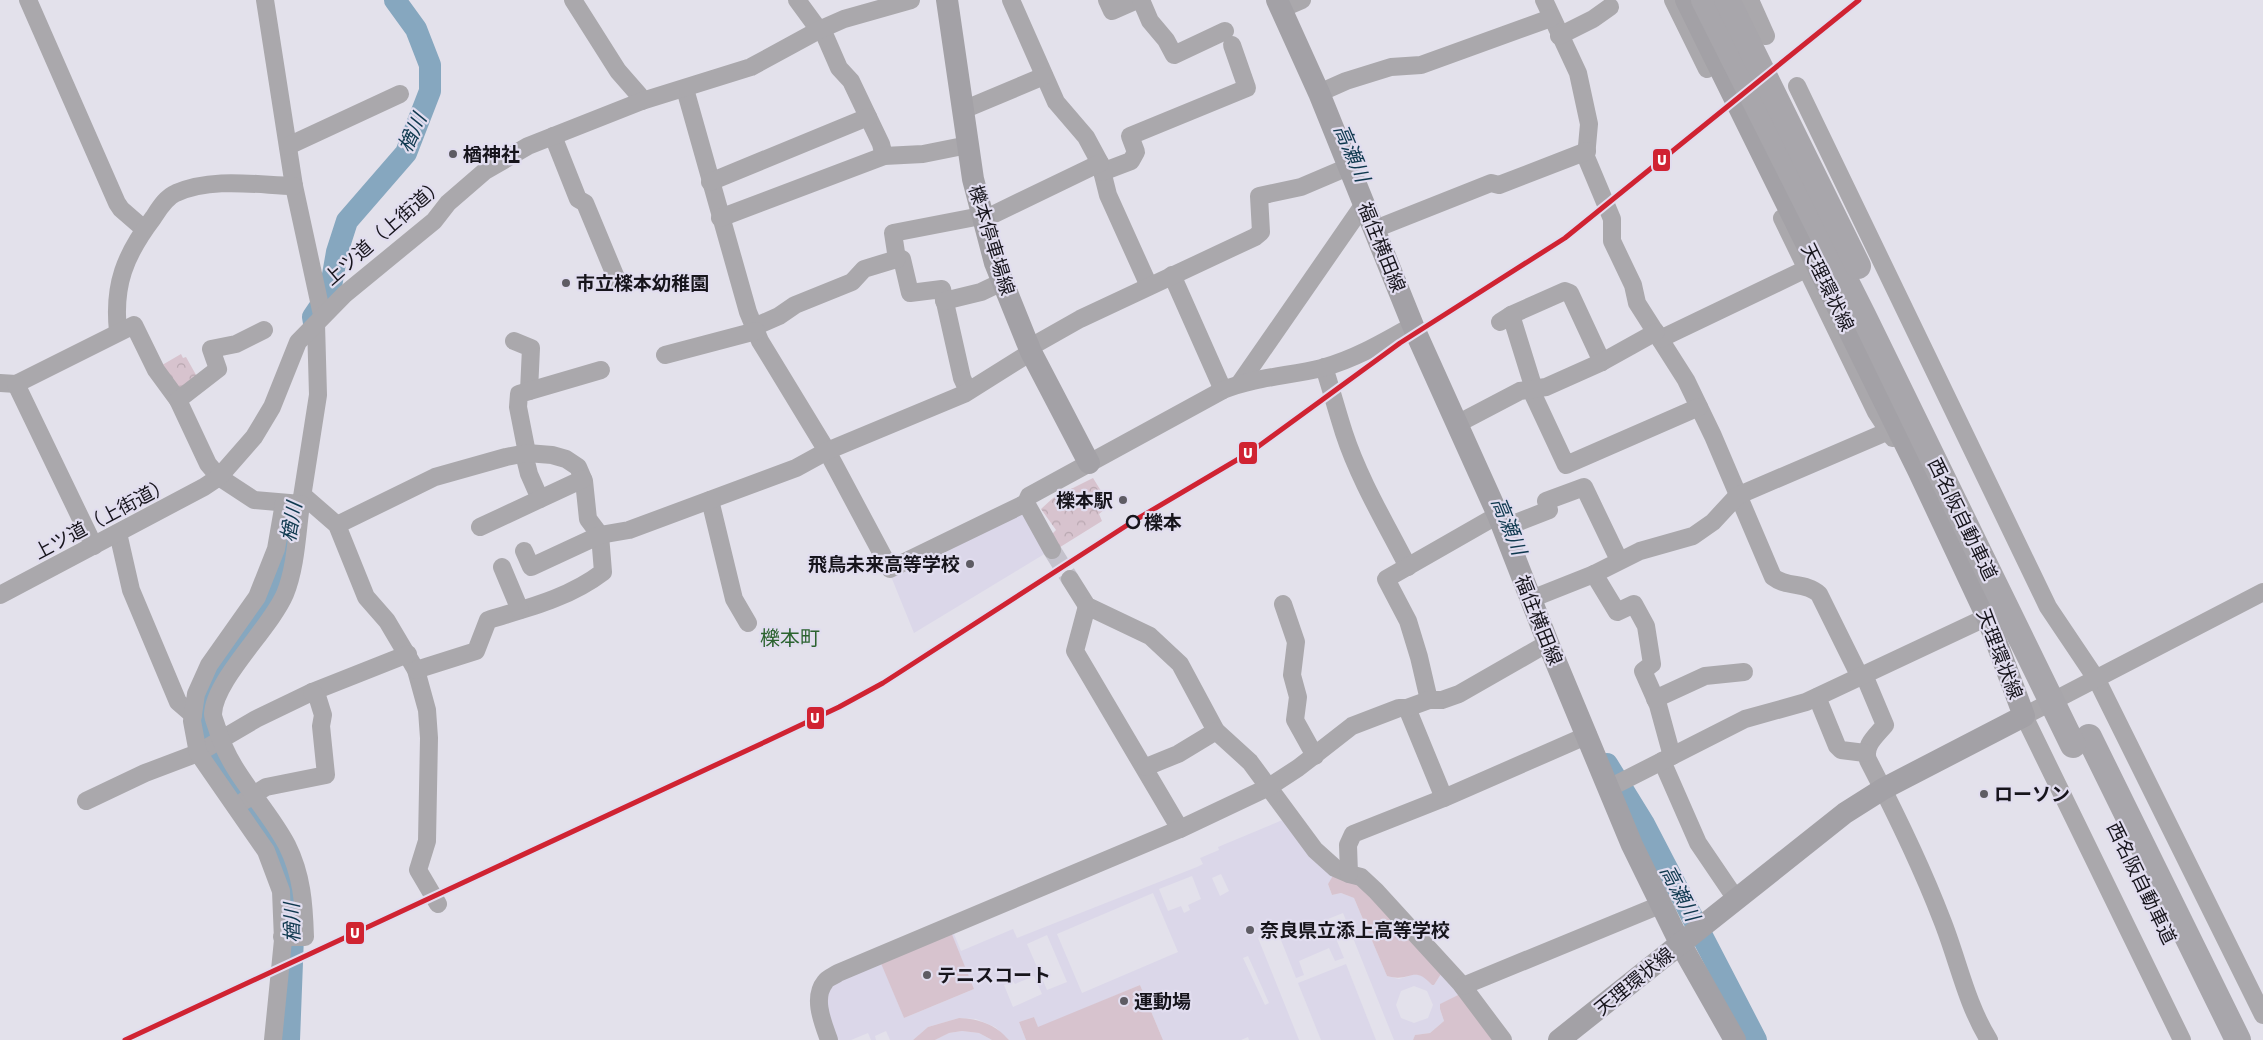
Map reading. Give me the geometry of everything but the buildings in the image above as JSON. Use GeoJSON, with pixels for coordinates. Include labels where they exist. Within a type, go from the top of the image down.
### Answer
{"type":"FeatureCollection","features":[{"type":"Feature","properties":{"kind":"highway","name":"西名阪自動車道"},"geometry":{"type":"LineString","coordinates":[[1704,0],[2081,741],[2238,1040]]}},
{"type":"Feature","properties":{"kind":"highway","name":"西名阪自動車道"},"geometry":{"type":"LineString","coordinates":[[1727,0],[2081,741],[2219,1040]]}},
{"type":"Feature","properties":{"kind":"main road","name":"櫟本停車場線"},"geometry":{"type":"LineString","coordinates":[[947,0],[968,145],[982,218],[1002,282],[1032,352],[1089,463]]}},
{"type":"Feature","properties":{"kind":"main road","name":"天理環状線"},"geometry":{"type":"LineString","coordinates":[[1559,1040],[1845,813],[1883,789],[2024,716],[1987,617],[1918,470],[1893,429],[1811,267],[1686,0]]}},
{"type":"Feature","properties":{"kind":"main road","name":"福住横田線"},"geometry":{"type":"LineString","coordinates":[[1279,4],[1319,93],[1414,325],[1462,422],[1548,643],[1660,905],[1684,940],[1735,1040]]}},
{"type":"Feature","properties":{"kind":"street"},"geometry":{"type":"LineString","coordinates":[[28,0],[116,202],[144,229]]}},
{"type":"Feature","properties":{"kind":"street"},"geometry":{"type":"LineString","coordinates":[[193,715],[196,694],[209,665],[257,597],[276,549],[294,502],[318,395],[319,319],[294,186],[265,0]]}},
{"type":"Feature","properties":{"kind":"street"},"geometry":{"type":"LineString","coordinates":[[573,0],[618,71],[639,94],[642,101]]}},
{"type":"Feature","properties":{"kind":"street"},"geometry":{"type":"LineString","coordinates":[[797,0],[820,29],[839,68],[851,82],[881,144],[884,156]]}},
{"type":"Feature","properties":{"kind":"street","name":"上ツ道（上街道）"},"geometry":{"type":"LineString","coordinates":[[0,596],[204,487],[219,477],[254,436],[272,407],[298,342],[345,294],[434,221],[448,203],[485,170],[528,146],[642,101],[751,67],[820,29],[844,19],[910,0]]}},
{"type":"Feature","properties":{"kind":"street"},"geometry":{"type":"LineString","coordinates":[[1011,0],[1056,102],[1086,137],[1101,168],[1108,195],[1148,286]]}},
{"type":"Feature","properties":{"kind":"street"},"geometry":{"type":"LineString","coordinates":[[1107,0],[1112,11],[1137,0]]}},
{"type":"Feature","properties":{"kind":"street"},"geometry":{"type":"LineString","coordinates":[[897,259],[893,233],[982,218],[1101,168],[1131,161],[1136,152],[1130,136],[1246,88],[1228,38],[1174,55],[1166,40],[1150,21],[1141,0]]}},
{"type":"Feature","properties":{"kind":"street"},"geometry":{"type":"LineString","coordinates":[[1279,4],[1302,0]]}},
{"type":"Feature","properties":{"kind":"street"},"geometry":{"type":"LineString","coordinates":[[1544,0],[1559,36],[1578,73],[1589,124],[1586,157],[1612,219],[1612,241],[1633,284],[1637,303],[1686,380],[1773,577],[1780,582],[1813,588],[1819,594],[1862,676],[1884,725],[1867,747],[1865,753],[1922,870],[1943,922],[1959,974],[1981,1027],[1990,1040]]}},
{"type":"Feature","properties":{"kind":"street"},"geometry":{"type":"LineString","coordinates":[[1673,0],[1707,69]]}},
{"type":"Feature","properties":{"kind":"street"},"geometry":{"type":"LineString","coordinates":[[1750,0],[1766,36]]}},
{"type":"Feature","properties":{"kind":"street"},"geometry":{"type":"LineString","coordinates":[[1559,36],[1593,19],[1610,7]]}},
{"type":"Feature","properties":{"kind":"street"},"geometry":{"type":"LineString","coordinates":[[1319,93],[1346,81],[1391,67],[1421,65],[1551,18]]}},
{"type":"Feature","properties":{"kind":"street"},"geometry":{"type":"LineString","coordinates":[[963,110],[1044,76]]}},
{"type":"Feature","properties":{"kind":"street"},"geometry":{"type":"LineString","coordinates":[[1797,86],[2048,606],[2097,680],[2263,1015]]}},
{"type":"Feature","properties":{"kind":"street"},"geometry":{"type":"LineString","coordinates":[[685,89],[720,218],[748,312],[755,329],[827,451],[890,569],[1026,503],[1029,496],[1224,390],[1240,383],[1324,367],[1377,346],[1414,325]]}},
{"type":"Feature","properties":{"kind":"street"},"geometry":{"type":"LineString","coordinates":[[288,146],[400,94]]}},
{"type":"Feature","properties":{"kind":"street"},"geometry":{"type":"LineString","coordinates":[[710,182],[868,117]]}},
{"type":"Feature","properties":{"kind":"street"},"geometry":{"type":"LineString","coordinates":[[553,136],[578,199],[586,203],[617,280]]}},
{"type":"Feature","properties":{"kind":"street"},"geometry":{"type":"LineString","coordinates":[[1462,422],[1520,391],[1546,387],[1811,267],[1743,137]]}},
{"type":"Feature","properties":{"kind":"street"},"geometry":{"type":"LineString","coordinates":[[720,218],[884,156],[923,154],[968,145]]}},
{"type":"Feature","properties":{"kind":"street"},"geometry":{"type":"LineString","coordinates":[[1374,229],[1491,182],[1499,185],[1587,151]]}},
{"type":"Feature","properties":{"kind":"street"},"geometry":{"type":"LineString","coordinates":[[524,551],[532,567],[600,535],[629,530],[796,468],[827,451],[968,391],[1032,352],[1034,345],[1072,324],[1148,286],[1255,238],[1261,232],[1259,196],[1301,187],[1348,167]]}},
{"type":"Feature","properties":{"kind":"street"},"geometry":{"type":"LineString","coordinates":[[118,331],[116,309],[118,283],[130,252],[144,229],[162,205],[174,193],[186,189],[225,184],[294,186]]}},
{"type":"Feature","properties":{"kind":"street"},"geometry":{"type":"LineString","coordinates":[[1240,383],[1364,204]]}},
{"type":"Feature","properties":{"kind":"street"},"geometry":{"type":"LineString","coordinates":[[666,355],[755,329],[795,305],[852,282],[864,269],[902,259],[910,293],[942,289],[962,378],[968,391]]}},
{"type":"Feature","properties":{"kind":"street"},"geometry":{"type":"LineString","coordinates":[[1172,275],[1224,390]]}},
{"type":"Feature","properties":{"kind":"street"},"geometry":{"type":"LineString","coordinates":[[944,301],[981,292],[1002,282]]}},
{"type":"Feature","properties":{"kind":"street"},"geometry":{"type":"LineString","coordinates":[[1602,362],[1570,292],[1565,292],[1505,318],[1533,390],[1566,465],[1699,407]]}},
{"type":"Feature","properties":{"kind":"street"},"geometry":{"type":"LineString","coordinates":[[94,546],[8,384],[94,346],[118,331],[134,325],[156,370],[178,400],[208,464],[219,477],[254,500],[294,502],[327,514],[337,525],[366,597],[387,621],[412,662],[427,710],[429,738],[427,841],[418,870],[438,904]]}},
{"type":"Feature","properties":{"kind":"street"},"geometry":{"type":"LineString","coordinates":[[178,400],[218,369],[210,349],[236,344],[264,330]]}},
{"type":"Feature","properties":{"kind":"street"},"geometry":{"type":"LineString","coordinates":[[514,341],[531,348],[529,392]]}},
{"type":"Feature","properties":{"kind":"street"},"geometry":{"type":"LineString","coordinates":[[1324,367],[1336,401],[1344,433],[1368,488],[1408,567]]}},
{"type":"Feature","properties":{"kind":"street"},"geometry":{"type":"LineString","coordinates":[[540,499],[529,474],[525,454],[518,407],[519,394],[601,370]]}},
{"type":"Feature","properties":{"kind":"street"},"geometry":{"type":"LineString","coordinates":[[1530,599],[1594,574],[1618,560],[1693,536],[1713,522],[1737,496],[1893,429]]}},
{"type":"Feature","properties":{"kind":"street"},"geometry":{"type":"LineString","coordinates":[[86,801],[209,746],[312,692],[412,662],[476,650],[488,620],[567,593],[590,582],[603,572],[600,535],[588,519],[583,479],[578,467],[566,459],[552,455],[525,454],[506,456],[435,477],[337,525]]}},
{"type":"Feature","properties":{"kind":"street"},"geometry":{"type":"LineString","coordinates":[[480,527],[583,479]]}},
{"type":"Feature","properties":{"kind":"street"},"geometry":{"type":"LineString","coordinates":[[1428,700],[1419,657],[1408,621],[1386,579],[1500,521],[1549,510],[1546,501],[1584,487],[1618,560]]}},
{"type":"Feature","properties":{"kind":"street"},"geometry":{"type":"LineString","coordinates":[[710,500],[734,599],[748,624]]}},
{"type":"Feature","properties":{"kind":"street"},"geometry":{"type":"LineString","coordinates":[[209,746],[213,714],[227,678],[275,614],[286,593],[294,558],[294,502]]}},
{"type":"Feature","properties":{"kind":"street"},"geometry":{"type":"LineString","coordinates":[[1026,503],[1052,550]]}},
{"type":"Feature","properties":{"kind":"street"},"geometry":{"type":"LineString","coordinates":[[118,533],[131,590],[178,702],[193,715],[209,746],[236,808],[266,851],[281,891],[282,937],[273,1040]]}},
{"type":"Feature","properties":{"kind":"street"},"geometry":{"type":"LineString","coordinates":[[502,568],[520,610]]}},
{"type":"Feature","properties":{"kind":"street"},"geometry":{"type":"LineString","coordinates":[[1594,574],[1617,612],[1634,604],[1646,626],[1652,664],[1643,671],[1655,698],[1667,759],[1698,844],[1736,899]]}},
{"type":"Feature","properties":{"kind":"street"},"geometry":{"type":"LineString","coordinates":[[1070,579],[1087,606],[1150,636],[1180,664],[1216,731],[1250,762],[1270,786],[1315,850],[1335,868],[1361,877],[1463,986],[1503,1040]]}},
{"type":"Feature","properties":{"kind":"street"},"geometry":{"type":"LineString","coordinates":[[2182,1040],[2024,716],[2097,680],[2263,592]]}},
{"type":"Feature","properties":{"kind":"street"},"geometry":{"type":"LineString","coordinates":[[1283,604],[1296,642],[1292,667],[1298,697],[1295,720],[1315,756]]}},
{"type":"Feature","properties":{"kind":"street"},"geometry":{"type":"LineString","coordinates":[[1087,606],[1075,651],[1146,768],[1180,829]]}},
{"type":"Feature","properties":{"kind":"street"},"geometry":{"type":"LineString","coordinates":[[1609,788],[1745,719],[1817,697],[1987,617]]}},
{"type":"Feature","properties":{"kind":"street"},"geometry":{"type":"LineString","coordinates":[[829,1040],[821,1015],[819,996],[825,982],[838,973],[1180,829],[1270,786],[1315,756],[1352,726],[1399,708],[1407,708],[1428,700],[1442,700],[1459,694],[1548,643]]}},
{"type":"Feature","properties":{"kind":"street"},"geometry":{"type":"LineString","coordinates":[[1655,698],[1705,676],[1744,672]]}},
{"type":"Feature","properties":{"kind":"street"},"geometry":{"type":"LineString","coordinates":[[236,808],[266,787],[326,775],[321,726],[323,715],[318,699],[312,692]]}},
{"type":"Feature","properties":{"kind":"street"},"geometry":{"type":"LineString","coordinates":[[1817,697],[1837,746],[1841,750],[1865,753]]}},
{"type":"Feature","properties":{"kind":"street"},"geometry":{"type":"LineString","coordinates":[[1407,708],[1444,798]]}},
{"type":"Feature","properties":{"kind":"street"},"geometry":{"type":"LineString","coordinates":[[1146,768],[1178,754],[1216,731]]}},
{"type":"Feature","properties":{"kind":"street"},"geometry":{"type":"LineString","coordinates":[[1349,874],[1348,845],[1353,834],[1444,798],[1588,735]]}},
{"type":"Feature","properties":{"kind":"street"},"geometry":{"type":"LineString","coordinates":[[209,746],[229,760],[286,844],[298,870],[304,897],[305,937],[282,937]]}},
{"type":"Feature","properties":{"kind":"street"},"geometry":{"type":"LineString","coordinates":[[1463,986],[1660,905]]}},
{"type":"Feature","properties":{"kind":"shaded area","name":"飛鳥未来高等学校"},"geometry":{"type":"Polygon","coordinates":[[[1022,511],[1046,553],[914,633],[890,574],[1022,511]]]}},
{"type":"Feature","properties":{"kind":"shaded area","name":"奈良県立添上高等学校"},"geometry":{"type":"Polygon","coordinates":[[[1285,819],[1317,858],[1336,874],[1348,879],[1359,880],[1408,935],[1424,950],[1501,1040],[1498,1040],[1460,994],[1441,1004],[1440,1009],[1444,1021],[1430,1033],[1415,1035],[1413,1040],[1394,1040],[1343,913],[1328,919],[1344,958],[1335,961],[1329,948],[1299,961],[1304,975],[1296,978],[1277,930],[1258,938],[1299,1040],[1249,1040],[1248,1037],[1241,1040],[1163,1040],[1140,985],[1038,1028],[1034,1017],[1019,1022],[1026,1040],[1009,1040],[995,1027],[976,1019],[959,1018],[928,1027],[913,1040],[890,1040],[886,1031],[875,1036],[876,1040],[871,1040],[868,1033],[851,1040],[835,1040],[827,1009],[827,993],[832,983],[842,975],[952,929],[961,951],[1013,929],[1017,938],[1197,867],[1203,864],[1200,858],[1219,850],[1218,847],[1285,819]],[[1221,874],[1212,878],[1220,896],[1229,891],[1221,874]],[[1334,875],[1328,884],[1332,895],[1341,893],[1354,898],[1387,976],[1399,979],[1415,974],[1424,976],[1434,985],[1441,974],[1358,882],[1334,875]],[[1192,876],[1159,889],[1168,911],[1181,906],[1184,913],[1190,910],[1188,905],[1201,899],[1192,876]],[[1153,893],[1057,934],[1082,993],[1178,952],[1153,893]],[[950,932],[881,961],[904,1018],[974,989],[950,932]],[[1047,935],[1027,944],[1047,990],[1067,982],[1047,935]],[[1248,956],[1243,958],[1265,1005],[1269,1003],[1248,956]],[[1034,976],[1015,984],[1013,981],[1004,985],[1013,1007],[1042,994],[1034,976]],[[1414,986],[1401,991],[1396,1005],[1401,1018],[1414,1023],[1428,1018],[1433,1005],[1427,991],[1414,986]]]}},
{"type":"Feature","properties":{"kind":"shaded area","name":"奈良県立添上高等学校"},"geometry":{"type":"Polygon","coordinates":[[[1346,964],[1376,1040],[1321,1040],[1298,983],[1346,964]]]}},
{"type":"Feature","properties":{"kind":"shaded area"},"geometry":{"type":"Polygon","coordinates":[[[962,1031],[979,1033],[992,1040],[935,1040],[949,1033],[962,1031]]]}},
{"type":"Feature","properties":{"kind":"green space"},"geometry":{"type":"Polygon","coordinates":[[[181,354],[183,358],[186,357],[200,382],[179,398],[157,368],[181,354]]]}},
{"type":"Feature","properties":{"kind":"green space"},"geometry":{"type":"Polygon","coordinates":[[[1093,478],[1106,499],[1101,502],[1105,509],[1099,514],[1102,521],[1057,549],[1050,536],[1056,530],[1041,509],[1053,498],[1093,478]]]}},
{"type":"Feature","properties":{"kind":"green space"},"geometry":{"type":"Polygon","coordinates":[[[1334,874],[1358,882],[1441,974],[1434,985],[1416,975],[1395,978],[1387,976],[1354,898],[1341,893],[1332,895],[1328,884],[1334,874]]]}},
{"type":"Feature","properties":{"kind":"green space","name":"テニスコート"},"geometry":{"type":"Polygon","coordinates":[[[951,932],[974,989],[904,1018],[880,961],[951,932]]]}},
{"type":"Feature","properties":{"kind":"green space","name":"運動場"},"geometry":{"type":"Polygon","coordinates":[[[1140,985],[1163,1040],[1026,1040],[1019,1022],[1034,1017],[1038,1027],[1140,985]]]}},
{"type":"Feature","properties":{"kind":"green space"},"geometry":{"type":"Polygon","coordinates":[[[1460,994],[1498,1040],[1413,1040],[1415,1035],[1430,1033],[1444,1021],[1440,1004],[1460,994]]]}},
{"type":"Feature","properties":{"kind":"green space"},"geometry":{"type":"Polygon","coordinates":[[[959,1018],[986,1023],[998,1030],[1009,1040],[992,1040],[979,1033],[962,1031],[949,1033],[935,1040],[913,1040],[928,1027],[959,1018]]]}},
{"type":"Feature","properties":{"kind":"waterway","name":"楢川"},"geometry":{"type":"LineString","coordinates":[[314,323],[313,317],[330,292],[337,252],[347,221],[406,153],[430,91],[430,65],[416,29],[395,0]]}},
{"type":"Feature","properties":{"kind":"waterway","name":"楢川"},"geometry":{"type":"LineString","coordinates":[[289,1040],[294,910],[289,879],[277,851],[213,759],[202,729],[206,696],[219,671],[257,627],[274,599],[282,574],[294,506]]}},
{"type":"Feature","properties":{"kind":"waterway","name":"高瀬川"},"geometry":{"type":"LineString","coordinates":[[1607,764],[1644,824],[1756,1040]]}},
{"type":"Feature","properties":{"kind":"tunnel"},"geometry":{"type":"LineString","coordinates":[[1052,550],[1070,579]]}},
{"type":"Feature","properties":{"kind":"transit line","name":"U"},"geometry":{"type":"LineString","coordinates":[[125,1040],[767,741],[839,707],[883,683],[1132,522],[1252,451],[1400,343],[1565,238],[1859,0]]}},
{"type":"Feature","properties":{"kind":"place","name":"楢神社"},"geometry":{"type":"Point","coordinates":[453,154]}},
{"type":"Feature","properties":{"kind":"place","name":"市立檪本幼稚園"},"geometry":{"type":"Point","coordinates":[566,283]}},
{"type":"Feature","properties":{"kind":"place","name":"櫟本駅"},"geometry":{"type":"Point","coordinates":[1123,500]}},
{"type":"Feature","properties":{"kind":"place","name":"櫟本"},"geometry":{"type":"Point","coordinates":[1133,522]}},
{"type":"Feature","properties":{"kind":"place","name":"飛鳥未来高等学校"},"geometry":{"type":"Point","coordinates":[970,564]}},
{"type":"Feature","properties":{"kind":"place","name":"ローソン"},"geometry":{"type":"Point","coordinates":[1984,794]}},
{"type":"Feature","properties":{"kind":"place","name":"奈良県立添上高等学校"},"geometry":{"type":"Point","coordinates":[1250,930]}},
{"type":"Feature","properties":{"kind":"place","name":"テニスコート"},"geometry":{"type":"Point","coordinates":[927,975]}},
{"type":"Feature","properties":{"kind":"place","name":"運動場"},"geometry":{"type":"Point","coordinates":[1124,1001]}},
{"type":"Feature","properties":{"kind":"district","name":"櫟本町"},"geometry":{"type":"Point","coordinates":[790,638]}}]}
